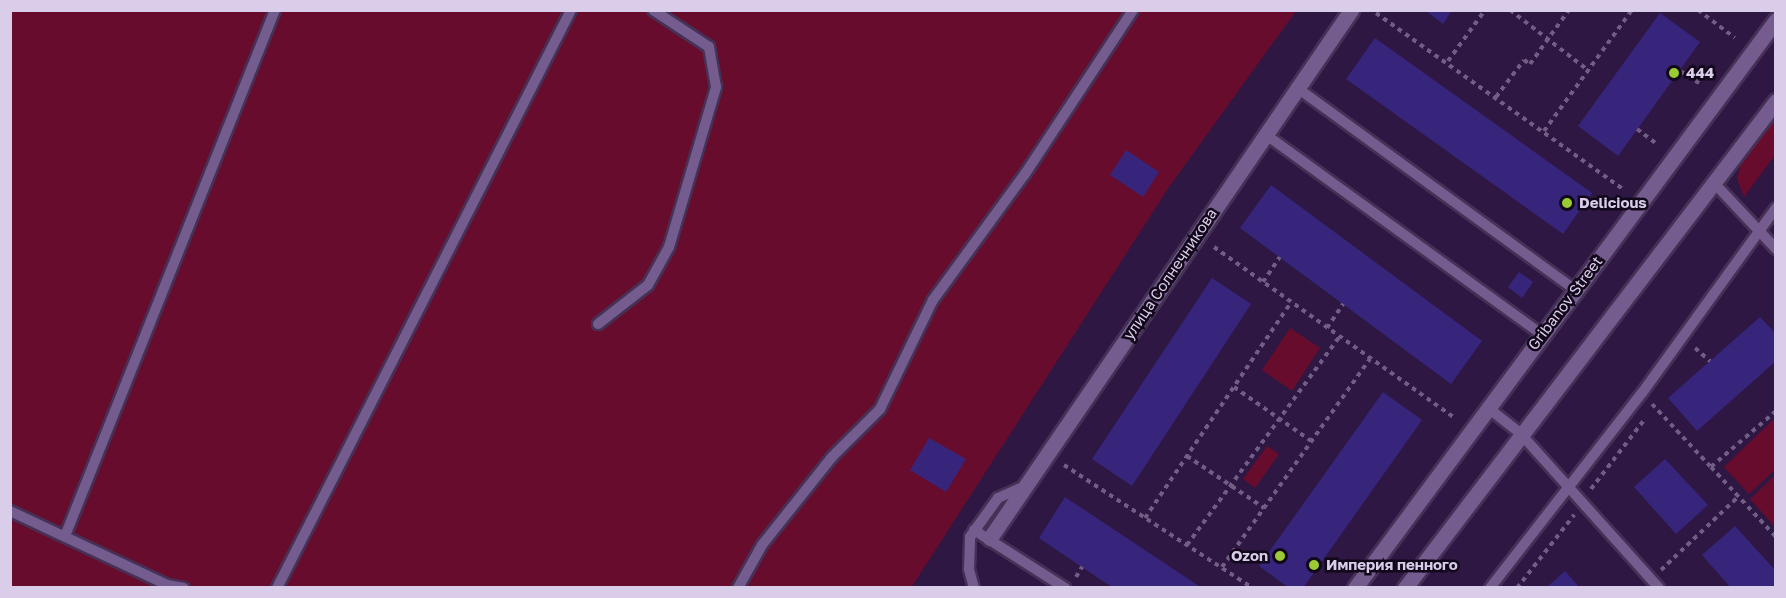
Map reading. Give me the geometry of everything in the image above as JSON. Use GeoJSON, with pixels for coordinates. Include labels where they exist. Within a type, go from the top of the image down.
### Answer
{"type":"FeatureCollection","features":[{"type":"Feature","properties":{"kind":"street","name":"улица Солнечникова"},"geometry":{"type":"LineString","coordinates":[[990,538],[1296,87],[1351,10]]}},
{"type":"Feature","properties":{"kind":"street","name":"Gribanov Street"},"geometry":{"type":"LineString","coordinates":[[1354,588],[1776,20]]}},
{"type":"Feature","properties":{"kind":"street"},"geometry":{"type":"LineString","coordinates":[[1405,588],[1520,433],[1716,185],[1776,101]]}},
{"type":"Feature","properties":{"kind":"lane"},"geometry":{"type":"LineString","coordinates":[[66,536],[274,10]]}},
{"type":"Feature","properties":{"kind":"lane"},"geometry":{"type":"LineString","coordinates":[[277,588],[571,10]]}},
{"type":"Feature","properties":{"kind":"lane"},"geometry":{"type":"LineString","coordinates":[[598,324],[648,285],[669,247],[716,87],[709,47],[653,10]]}},
{"type":"Feature","properties":{"kind":"lane"},"geometry":{"type":"LineString","coordinates":[[738,588],[762,545],[832,457],[880,409],[933,300],[1025,174],[1133,10]]}},
{"type":"Feature","properties":{"kind":"lane"},"geometry":{"type":"LineString","coordinates":[[1296,87],[1574,290]]}},
{"type":"Feature","properties":{"kind":"lane"},"geometry":{"type":"LineString","coordinates":[[1265,134],[1541,334]]}},
{"type":"Feature","properties":{"kind":"lane"},"geometry":{"type":"LineString","coordinates":[[1716,185],[1776,249]]}},
{"type":"Feature","properties":{"kind":"lane"},"geometry":{"type":"LineString","coordinates":[[1490,588],[1642,393],[1776,208]]}},
{"type":"Feature","properties":{"kind":"lane"},"geometry":{"type":"LineString","coordinates":[[1487,407],[1520,433],[1656,583]]}},
{"type":"Feature","properties":{"kind":"lane"},"geometry":{"type":"LineString","coordinates":[[974,588],[969,569],[970,537],[998,498],[1025,486]]}},
{"type":"Feature","properties":{"kind":"lane"},"geometry":{"type":"LineString","coordinates":[[10,511],[167,586],[184,588]]}},
{"type":"Feature","properties":{"kind":"lane"},"geometry":{"type":"LineString","coordinates":[[974,530],[990,538],[1065,588]]}},
{"type":"Feature","properties":{"kind":"path"},"geometry":{"type":"LineString","coordinates":[[1448,61],[1485,10]]}},
{"type":"Feature","properties":{"kind":"path"},"geometry":{"type":"LineString","coordinates":[[1510,10],[1588,70]]}},
{"type":"Feature","properties":{"kind":"path"},"geometry":{"type":"LineString","coordinates":[[1496,97],[1524,60],[1530,64],[1569,10]]}},
{"type":"Feature","properties":{"kind":"path"},"geometry":{"type":"LineString","coordinates":[[1544,131],[1632,10]]}},
{"type":"Feature","properties":{"kind":"path"},"geometry":{"type":"LineString","coordinates":[[1698,10],[1735,38]]}},
{"type":"Feature","properties":{"kind":"path"},"geometry":{"type":"LineString","coordinates":[[1376,12],[1448,61],[1623,189]]}},
{"type":"Feature","properties":{"kind":"path"},"geometry":{"type":"LineString","coordinates":[[1680,70],[1701,84]]}},
{"type":"Feature","properties":{"kind":"path"},"geometry":{"type":"LineString","coordinates":[[1637,129],[1657,144]]}},
{"type":"Feature","properties":{"kind":"path"},"geometry":{"type":"LineString","coordinates":[[1214,247],[1453,417]]}},
{"type":"Feature","properties":{"kind":"path"},"geometry":{"type":"LineString","coordinates":[[1263,282],[1280,257]]}},
{"type":"Feature","properties":{"kind":"path"},"geometry":{"type":"LineString","coordinates":[[1145,518],[1291,302]]}},
{"type":"Feature","properties":{"kind":"path"},"geometry":{"type":"LineString","coordinates":[[1327,327],[1343,304]]}},
{"type":"Feature","properties":{"kind":"path"},"geometry":{"type":"LineString","coordinates":[[1187,545],[1340,336]]}},
{"type":"Feature","properties":{"kind":"path"},"geometry":{"type":"LineString","coordinates":[[1694,348],[1710,361]]}},
{"type":"Feature","properties":{"kind":"path"},"geometry":{"type":"LineString","coordinates":[[1222,567],[1370,358]]}},
{"type":"Feature","properties":{"kind":"path"},"geometry":{"type":"LineString","coordinates":[[1234,387],[1311,441]]}},
{"type":"Feature","properties":{"kind":"path"},"geometry":{"type":"LineString","coordinates":[[1642,393],[1776,537]]}},
{"type":"Feature","properties":{"kind":"path"},"geometry":{"type":"LineString","coordinates":[[1711,467],[1776,411]]}},
{"type":"Feature","properties":{"kind":"path"},"geometry":{"type":"LineString","coordinates":[[1187,456],[1264,508]]}},
{"type":"Feature","properties":{"kind":"path"},"geometry":{"type":"LineString","coordinates":[[1064,465],[1253,588]]}},
{"type":"Feature","properties":{"kind":"path"},"geometry":{"type":"LineString","coordinates":[[1656,583],[1738,497]]}},
{"type":"Feature","properties":{"kind":"shaded area"},"geometry":{"type":"Polygon","coordinates":[[[10,11],[1296,11],[1169,187],[911,588],[11,587],[10,11]]]}},
{"type":"Feature","properties":{"kind":"shaded area"},"geometry":{"type":"Polygon","coordinates":[[[1775,116],[1775,155],[1744,197],[1737,179],[1741,162],[1775,116]]]}},
{"type":"Feature","properties":{"kind":"shaded area"},"geometry":{"type":"Polygon","coordinates":[[[1290,328],[1320,348],[1292,391],[1262,370],[1290,328]]]}},
{"type":"Feature","properties":{"kind":"shaded area"},"geometry":{"type":"Polygon","coordinates":[[[1775,418],[1775,470],[1749,494],[1724,467],[1775,418]]]}},
{"type":"Feature","properties":{"kind":"shaded area"},"geometry":{"type":"Polygon","coordinates":[[[1267,446],[1279,454],[1255,488],[1243,479],[1267,446]]]}},
{"type":"Feature","properties":{"kind":"shaded area"},"geometry":{"type":"Polygon","coordinates":[[[1775,475],[1775,527],[1750,499],[1775,475]]]}},
{"type":"Feature","properties":{"kind":"building"},"geometry":{"type":"Polygon","coordinates":[[[1425,10],[1452,10],[1443,24],[1425,10]]]}},
{"type":"Feature","properties":{"kind":"building"},"geometry":{"type":"Polygon","coordinates":[[[1660,13],[1700,42],[1618,156],[1578,126],[1660,13]]]}},
{"type":"Feature","properties":{"kind":"building"},"geometry":{"type":"Polygon","coordinates":[[[1375,38],[1592,193],[1563,234],[1346,79],[1375,38]]]}},
{"type":"Feature","properties":{"kind":"building"},"geometry":{"type":"Polygon","coordinates":[[[1126,150],[1159,172],[1143,197],[1110,175],[1126,150]]]}},
{"type":"Feature","properties":{"kind":"building"},"geometry":{"type":"Polygon","coordinates":[[[1271,185],[1482,341],[1451,384],[1240,228],[1271,185]]]}},
{"type":"Feature","properties":{"kind":"building"},"geometry":{"type":"Polygon","coordinates":[[[1519,272],[1533,282],[1522,298],[1508,287],[1519,272]]]}},
{"type":"Feature","properties":{"kind":"building"},"geometry":{"type":"Polygon","coordinates":[[[1212,278],[1251,304],[1132,486],[1092,459],[1212,278]]]}},
{"type":"Feature","properties":{"kind":"building"},"geometry":{"type":"Polygon","coordinates":[[[1760,317],[1776,334],[1776,361],[1697,431],[1668,398],[1760,317]]]}},
{"type":"Feature","properties":{"kind":"building"},"geometry":{"type":"Polygon","coordinates":[[[1383,392],[1422,420],[1303,588],[1289,588],[1259,566],[1383,392]]]}},
{"type":"Feature","properties":{"kind":"building"},"geometry":{"type":"Polygon","coordinates":[[[929,438],[966,459],[946,492],[910,470],[929,438]]]}},
{"type":"Feature","properties":{"kind":"building"},"geometry":{"type":"Polygon","coordinates":[[[1665,459],[1708,505],[1676,534],[1634,487],[1665,459]]]}},
{"type":"Feature","properties":{"kind":"building"},"geometry":{"type":"Polygon","coordinates":[[[1065,497],[1202,588],[1113,588],[1039,538],[1065,497]]]}},
{"type":"Feature","properties":{"kind":"building"},"geometry":{"type":"Polygon","coordinates":[[[1735,526],[1776,571],[1776,588],[1731,588],[1702,555],[1735,526]]]}},
{"type":"Feature","properties":{"kind":"building"},"geometry":{"type":"Polygon","coordinates":[[[1565,571],[1580,588],[1546,588],[1565,571]]]}},
{"type":"Feature","properties":{"kind":"place","name":"444"},"geometry":{"type":"Point","coordinates":[1674,73]}},
{"type":"Feature","properties":{"kind":"place","name":"Delicious"},"geometry":{"type":"Point","coordinates":[1567,203]}},
{"type":"Feature","properties":{"kind":"place","name":"Ozon"},"geometry":{"type":"Point","coordinates":[1280,556]}},
{"type":"Feature","properties":{"kind":"place","name":"Империя пенного"},"geometry":{"type":"Point","coordinates":[1314,565]}}]}
